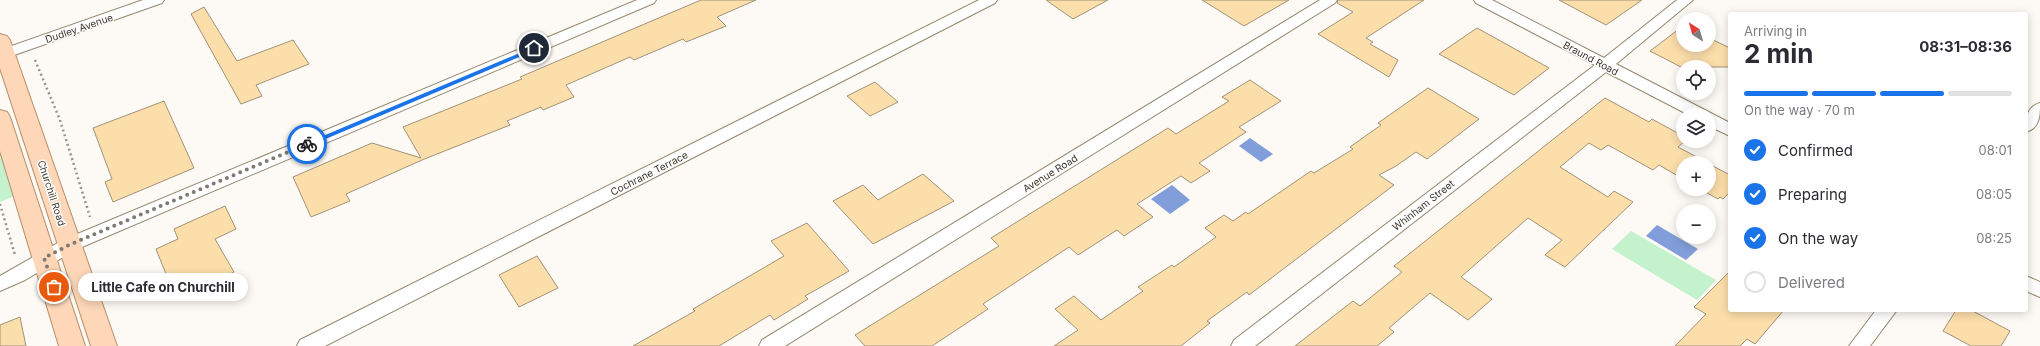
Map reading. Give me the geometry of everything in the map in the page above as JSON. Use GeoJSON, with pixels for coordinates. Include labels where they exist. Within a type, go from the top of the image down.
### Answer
{"type":"FeatureCollection","features":[{"type":"Feature","properties":{"kind":"main road","name":"Churchill Road"},"geometry":{"type":"LineString","coordinates":[[2,49],[33,131],[69,245],[104,346]]}},
{"type":"Feature","properties":{"kind":"main road"},"geometry":{"type":"LineString","coordinates":[[0,118],[72,346]]}},
{"type":"Feature","properties":{"kind":"street","name":"Dudley Avenue"},"geometry":{"type":"LineString","coordinates":[[2,49],[157,0]]}},
{"type":"Feature","properties":{"kind":"street"},"geometry":{"type":"LineString","coordinates":[[0,284],[21,275],[44,258],[69,245],[649,0]]}},
{"type":"Feature","properties":{"kind":"street","name":"Cochrane Terrace"},"geometry":{"type":"LineString","coordinates":[[308,346],[990,0]]}},
{"type":"Feature","properties":{"kind":"street","name":"Avenue Road"},"geometry":{"type":"LineString","coordinates":[[769,346],[1330,0]]}},
{"type":"Feature","properties":{"kind":"street","name":"Braund Road"},"geometry":{"type":"LineString","coordinates":[[1481,0],[1688,108]]}},
{"type":"Feature","properties":{"kind":"street","name":"Whinham Street"},"geometry":{"type":"LineString","coordinates":[[1241,346],[1605,65],[1686,0]]}},
{"type":"Feature","properties":{"kind":"street"},"geometry":{"type":"LineString","coordinates":[[2028,123],[2040,108]]}},
{"type":"Feature","properties":{"kind":"street"},"geometry":{"type":"LineString","coordinates":[[1716,123],[1728,129]]}},
{"type":"Feature","properties":{"kind":"street"},"geometry":{"type":"LineString","coordinates":[[2028,284],[2040,290]]}},
{"type":"Feature","properties":{"kind":"street"},"geometry":{"type":"LineString","coordinates":[[1859,346],[1885,312]]}},
{"type":"Feature","properties":{"kind":"path"},"geometry":{"type":"LineString","coordinates":[[33,53],[60,120],[92,224]]}},
{"type":"Feature","properties":{"kind":"path"},"geometry":{"type":"LineString","coordinates":[[0,204],[21,275]]}},
{"type":"Feature","properties":{"kind":"green space"},"geometry":{"type":"Polygon","coordinates":[[[0,117],[24,192],[0,202],[0,117]]]}},
{"type":"Feature","properties":{"kind":"green space"},"geometry":{"type":"Polygon","coordinates":[[[1631,231],[1716,280],[1697,300],[1612,249],[1631,231]]]}},
{"type":"Feature","properties":{"kind":"water"},"geometry":{"type":"Polygon","coordinates":[[[1250,138],[1273,154],[1261,162],[1239,146],[1250,138]]]}},
{"type":"Feature","properties":{"kind":"water"},"geometry":{"type":"Polygon","coordinates":[[[1172,185],[1190,200],[1170,214],[1151,199],[1172,185]]]}},
{"type":"Feature","properties":{"kind":"water"},"geometry":{"type":"Polygon","coordinates":[[[1657,225],[1676,236],[1676,244],[1689,244],[1698,249],[1686,260],[1646,236],[1657,225]]]}},
{"type":"Feature","properties":{"kind":"building"},"geometry":{"type":"Polygon","coordinates":[[[701,0],[756,0],[717,17],[726,26],[686,42],[683,39],[634,60],[630,57],[566,85],[574,97],[543,110],[541,107],[507,121],[510,125],[422,160],[346,194],[350,201],[311,217],[293,177],[372,143],[421,158],[403,127],[522,79],[520,77],[701,0]]]}},
{"type":"Feature","properties":{"kind":"building"},"geometry":{"type":"Polygon","coordinates":[[[1046,0],[1108,0],[1073,19],[1046,0]]]}},
{"type":"Feature","properties":{"kind":"building"},"geometry":{"type":"Polygon","coordinates":[[[1202,0],[1289,0],[1244,26],[1202,0]]]}},
{"type":"Feature","properties":{"kind":"building"},"geometry":{"type":"Polygon","coordinates":[[[1338,0],[1424,0],[1366,38],[1373,42],[1370,44],[1398,60],[1389,77],[1318,34],[1353,12],[1337,3],[1338,0]]]}},
{"type":"Feature","properties":{"kind":"building"},"geometry":{"type":"Polygon","coordinates":[[[1559,0],[1642,0],[1606,25],[1559,0]]]}},
{"type":"Feature","properties":{"kind":"building"},"geometry":{"type":"Polygon","coordinates":[[[204,7],[237,61],[293,40],[309,64],[256,85],[262,96],[241,104],[191,14],[204,7]]]}},
{"type":"Feature","properties":{"kind":"building"},"geometry":{"type":"Polygon","coordinates":[[[1477,28],[1549,68],[1514,95],[1439,54],[1477,28]]]}},
{"type":"Feature","properties":{"kind":"building"},"geometry":{"type":"Polygon","coordinates":[[[1676,31],[1676,52],[1716,52],[1716,41],[1728,47],[1728,67],[1716,67],[1716,60],[1676,60],[1676,64],[1650,51],[1676,31]]]}},
{"type":"Feature","properties":{"kind":"building"},"geometry":{"type":"Polygon","coordinates":[[[1250,80],[1281,101],[1239,127],[1246,132],[1199,163],[1210,171],[1191,183],[1181,176],[1137,204],[1153,217],[1124,236],[1117,230],[1078,255],[1069,247],[983,304],[988,309],[932,346],[865,346],[855,335],[999,246],[991,238],[1168,128],[1176,134],[1229,101],[1222,97],[1250,80]]]}},
{"type":"Feature","properties":{"kind":"building"},"geometry":{"type":"Polygon","coordinates":[[[875,82],[898,102],[870,116],[847,96],[875,82]]]}},
{"type":"Feature","properties":{"kind":"building"},"geometry":{"type":"Polygon","coordinates":[[[1428,88],[1479,119],[1427,159],[1416,152],[1396,166],[1379,175],[1394,185],[1249,295],[1247,292],[1207,321],[1210,323],[1181,346],[1054,346],[1078,330],[1055,309],[1074,296],[1101,320],[1143,291],[1138,287],[1172,265],[1174,267],[1216,237],[1205,228],[1224,215],[1233,221],[1246,212],[1248,214],[1311,171],[1314,173],[1353,149],[1350,147],[1381,125],[1378,123],[1428,88]]]}},
{"type":"Feature","properties":{"kind":"building"},"geometry":{"type":"Polygon","coordinates":[[[1605,98],[1649,122],[1652,119],[1676,132],[1676,148],[1680,148],[1695,156],[1676,156],[1676,175],[1659,165],[1653,170],[1608,145],[1601,150],[1589,143],[1560,167],[1608,197],[1614,191],[1633,202],[1565,267],[1545,255],[1562,240],[1528,218],[1461,277],[1492,299],[1468,320],[1430,293],[1389,328],[1394,332],[1377,346],[1295,346],[1353,301],[1360,306],[1402,272],[1394,266],[1605,98]]]}},
{"type":"Feature","properties":{"kind":"building"},"geometry":{"type":"Polygon","coordinates":[[[164,101],[194,168],[113,202],[105,182],[112,179],[93,128],[164,101]]]}},
{"type":"Feature","properties":{"kind":"building"},"geometry":{"type":"Polygon","coordinates":[[[1716,168],[1728,174],[1728,194],[1723,199],[1720,197],[1718,199],[1713,196],[1716,196],[1716,168]]]}},
{"type":"Feature","properties":{"kind":"building"},"geometry":{"type":"Polygon","coordinates":[[[923,174],[954,201],[873,244],[833,201],[863,185],[878,200],[923,174]]]}},
{"type":"Feature","properties":{"kind":"building"},"geometry":{"type":"Polygon","coordinates":[[[225,206],[236,229],[215,239],[234,272],[181,298],[168,279],[156,249],[178,239],[174,229],[225,206]]]}},
{"type":"Feature","properties":{"kind":"building"},"geometry":{"type":"Polygon","coordinates":[[[807,223],[849,271],[805,296],[808,299],[774,320],[770,315],[719,346],[633,346],[695,311],[693,309],[784,256],[771,241],[807,223]]]}},
{"type":"Feature","properties":{"kind":"building"},"geometry":{"type":"Polygon","coordinates":[[[537,256],[558,288],[519,307],[499,275],[537,256]]]}},
{"type":"Feature","properties":{"kind":"building"},"geometry":{"type":"Polygon","coordinates":[[[1728,273],[1728,312],[1782,312],[1755,344],[1747,339],[1740,346],[1675,346],[1706,314],[1694,307],[1728,273]]]}},
{"type":"Feature","properties":{"kind":"building"},"geometry":{"type":"Polygon","coordinates":[[[1955,312],[1975,312],[2010,331],[2001,346],[1971,346],[1943,331],[1955,312]]]}},
{"type":"Feature","properties":{"kind":"building"},"geometry":{"type":"Polygon","coordinates":[[[20,317],[26,346],[0,346],[0,325],[20,317]]]}},
{"type":"Feature","properties":{"kind":"way so far"},"geometry":{"type":"LineString","coordinates":[[54,287],[44,258],[69,245],[307,144]]}},
{"type":"Feature","properties":{"kind":"place","name":"Little Cafe on Churchill"},"geometry":{"type":"Point","coordinates":[54,287]}},
{"type":"Feature","properties":{"kind":"route"},"geometry":{"type":"LineString","coordinates":[[307,144],[534,48]]}}]}
